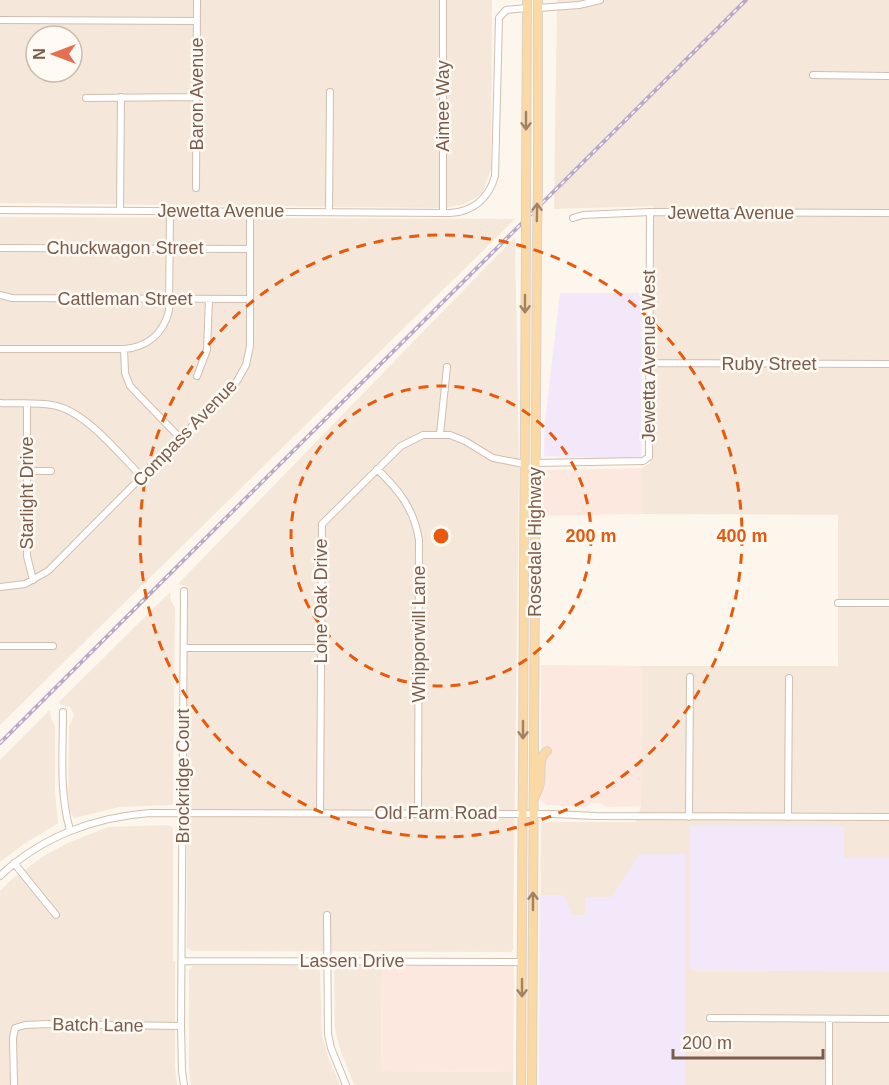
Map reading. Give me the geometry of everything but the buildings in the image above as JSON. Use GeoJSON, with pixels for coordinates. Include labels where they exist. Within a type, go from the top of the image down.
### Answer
{"type":"FeatureCollection","features":[{"type":"Feature","properties":{"kind":"main road"},"geometry":{"type":"LineString","coordinates":[[528,3],[533,6],[538,4]]}},
{"type":"Feature","properties":{"kind":"main road"},"geometry":{"type":"LineString","coordinates":[[528,3],[533,19],[533,100],[538,121]]}},
{"type":"Feature","properties":{"kind":"main road","name":"Rosedale Highway"},"geometry":{"type":"LineString","coordinates":[[521,1085],[528,3]]}},
{"type":"Feature","properties":{"kind":"main road","name":"Rosedale Highway"},"geometry":{"type":"LineString","coordinates":[[532,1085],[538,4]]}},
{"type":"Feature","properties":{"kind":"main road"},"geometry":{"type":"LineString","coordinates":[[525,339],[530,364],[529,455],[535,464]]}},
{"type":"Feature","properties":{"kind":"main road"},"geometry":{"type":"LineString","coordinates":[[524,464],[531,473],[531,525],[535,540]]}},
{"type":"Feature","properties":{"kind":"main road"},"geometry":{"type":"LineString","coordinates":[[524,625],[528,641],[530,699],[534,706]]}},
{"type":"Feature","properties":{"kind":"main road"},"geometry":{"type":"LineString","coordinates":[[534,801],[540,783],[541,758],[543,753],[547,752]]}},
{"type":"Feature","properties":{"kind":"main road"},"geometry":{"type":"LineString","coordinates":[[522,910],[527,932],[527,961],[533,969]]}},
{"type":"Feature","properties":{"kind":"street","name":"Baron Avenue"},"geometry":{"type":"LineString","coordinates":[[196,188],[197,0]]}},
{"type":"Feature","properties":{"kind":"street","name":"Aimee Way"},"geometry":{"type":"LineString","coordinates":[[443,0],[443,213]]}},
{"type":"Feature","properties":{"kind":"street"},"geometry":{"type":"LineString","coordinates":[[538,4],[567,7],[600,0]]}},
{"type":"Feature","properties":{"kind":"street","name":"Jewetta Avenue"},"geometry":{"type":"LineString","coordinates":[[0,210],[443,213],[457,212],[474,206],[484,197],[493,183],[496,166],[499,20],[506,10],[528,3]]}},
{"type":"Feature","properties":{"kind":"street"},"geometry":{"type":"LineString","coordinates":[[0,20],[197,21]]}},
{"type":"Feature","properties":{"kind":"street"},"geometry":{"type":"LineString","coordinates":[[813,75],[889,76]]}},
{"type":"Feature","properties":{"kind":"street"},"geometry":{"type":"LineString","coordinates":[[329,211],[330,92]]}},
{"type":"Feature","properties":{"kind":"street"},"geometry":{"type":"LineString","coordinates":[[120,210],[121,97]]}},
{"type":"Feature","properties":{"kind":"street"},"geometry":{"type":"LineString","coordinates":[[86,98],[197,97]]}},
{"type":"Feature","properties":{"kind":"street"},"geometry":{"type":"LineString","coordinates":[[0,349],[124,349],[147,343],[159,333],[167,319],[170,299],[170,211]]}},
{"type":"Feature","properties":{"kind":"street","name":"Compass Avenue"},"geometry":{"type":"LineString","coordinates":[[0,587],[17,586],[48,571],[232,388],[242,373],[250,346],[250,211]]}},
{"type":"Feature","properties":{"kind":"street","name":"Jewetta Avenue"},"geometry":{"type":"LineString","coordinates":[[573,218],[583,215],[650,212],[889,213]]}},
{"type":"Feature","properties":{"kind":"street","name":"Jewetta Avenue West"},"geometry":{"type":"LineString","coordinates":[[535,464],[643,460],[648,457],[650,212]]}},
{"type":"Feature","properties":{"kind":"street","name":"Chuckwagon Street"},"geometry":{"type":"LineString","coordinates":[[0,248],[250,249]]}},
{"type":"Feature","properties":{"kind":"street","name":"Cattleman Street"},"geometry":{"type":"LineString","coordinates":[[0,295],[12,298],[250,299]]}},
{"type":"Feature","properties":{"kind":"street"},"geometry":{"type":"LineString","coordinates":[[196,376],[207,350],[208,299]]}},
{"type":"Feature","properties":{"kind":"street"},"geometry":{"type":"LineString","coordinates":[[124,349],[125,373],[130,386],[181,439]]}},
{"type":"Feature","properties":{"kind":"street","name":"Ruby Street"},"geometry":{"type":"LineString","coordinates":[[650,363],[889,364]]}},
{"type":"Feature","properties":{"kind":"street"},"geometry":{"type":"LineString","coordinates":[[447,367],[440,434],[458,438],[493,458],[524,464]]}},
{"type":"Feature","properties":{"kind":"street"},"geometry":{"type":"LineString","coordinates":[[0,404],[51,405],[77,415],[142,477]]}},
{"type":"Feature","properties":{"kind":"street","name":"Starlight Drive"},"geometry":{"type":"LineString","coordinates":[[27,404],[27,556],[33,580]]}},
{"type":"Feature","properties":{"kind":"street","name":"Lone Oak Drive"},"geometry":{"type":"LineString","coordinates":[[320,813],[322,524],[407,442],[423,435],[440,434]]}},
{"type":"Feature","properties":{"kind":"street","name":"Whipporwill Lane"},"geometry":{"type":"LineString","coordinates":[[377,469],[397,489],[409,506],[419,540],[418,813]]}},
{"type":"Feature","properties":{"kind":"street"},"geometry":{"type":"LineString","coordinates":[[27,471],[51,471]]}},
{"type":"Feature","properties":{"kind":"street","name":"Brockridge Court"},"geometry":{"type":"LineString","coordinates":[[184,591],[181,1026],[184,1085]]}},
{"type":"Feature","properties":{"kind":"street"},"geometry":{"type":"LineString","coordinates":[[838,603],[889,603]]}},
{"type":"Feature","properties":{"kind":"street"},"geometry":{"type":"LineString","coordinates":[[0,646],[53,646]]}},
{"type":"Feature","properties":{"kind":"street"},"geometry":{"type":"LineString","coordinates":[[184,648],[321,648]]}},
{"type":"Feature","properties":{"kind":"street"},"geometry":{"type":"LineString","coordinates":[[689,817],[690,677]]}},
{"type":"Feature","properties":{"kind":"street"},"geometry":{"type":"LineString","coordinates":[[788,817],[789,678]]}},
{"type":"Feature","properties":{"kind":"street"},"geometry":{"type":"LineString","coordinates":[[63,712],[63,793],[70,830]]}},
{"type":"Feature","properties":{"kind":"street","name":"Old Farm Road"},"geometry":{"type":"LineString","coordinates":[[0,876],[14,863],[42,844],[70,830],[118,816],[150,813],[889,817]]}},
{"type":"Feature","properties":{"kind":"street"},"geometry":{"type":"LineString","coordinates":[[14,863],[56,915]]}},
{"type":"Feature","properties":{"kind":"street"},"geometry":{"type":"LineString","coordinates":[[327,915],[328,1034],[346,1085]]}},
{"type":"Feature","properties":{"kind":"street","name":"Lassen Drive"},"geometry":{"type":"LineString","coordinates":[[182,961],[522,962]]}},
{"type":"Feature","properties":{"kind":"street"},"geometry":{"type":"LineString","coordinates":[[710,1018],[889,1019]]}},
{"type":"Feature","properties":{"kind":"street"},"geometry":{"type":"LineString","coordinates":[[829,1019],[829,1085]]}},
{"type":"Feature","properties":{"kind":"street","name":"Batch Lane"},"geometry":{"type":"LineString","coordinates":[[14,1085],[13,1038],[15,1028],[48,1024],[181,1026]]}},
{"type":"Feature","properties":{"kind":"shaded area"},"geometry":{"type":"Polygon","coordinates":[[[0,0],[492,0],[491,169],[482,194],[464,204],[445,208],[0,203],[0,0]]]}},
{"type":"Feature","properties":{"kind":"shaded area"},"geometry":{"type":"Polygon","coordinates":[[[557,0],[889,0],[889,1085],[539,1085],[541,822],[636,822],[641,806],[642,666],[838,666],[838,515],[642,514],[642,468],[650,463],[653,206],[554,209],[557,0]]]}},
{"type":"Feature","properties":{"kind":"shaded area"},"geometry":{"type":"Polygon","coordinates":[[[0,217],[515,219],[0,725],[0,217]]]}},
{"type":"Feature","properties":{"kind":"shaded area"},"geometry":{"type":"Polygon","coordinates":[[[515,237],[519,472],[513,950],[511,952],[192,951],[187,948],[187,587],[178,584],[515,237]]]}},
{"type":"Feature","properties":{"kind":"shaded area"},"geometry":{"type":"Polygon","coordinates":[[[560,293],[642,293],[641,459],[544,456],[545,421],[560,293]]]}},
{"type":"Feature","properties":{"kind":"shaded area"},"geometry":{"type":"Polygon","coordinates":[[[642,468],[642,514],[541,516],[543,474],[546,470],[642,468]]]}},
{"type":"Feature","properties":{"kind":"shaded area"},"geometry":{"type":"Polygon","coordinates":[[[170,592],[175,608],[173,803],[171,805],[120,807],[74,818],[70,811],[68,793],[69,727],[74,715],[70,707],[58,703],[170,592]]]}},
{"type":"Feature","properties":{"kind":"shaded area"},"geometry":{"type":"Polygon","coordinates":[[[541,665],[642,666],[641,806],[606,807],[600,803],[591,803],[586,807],[547,805],[540,800],[544,783],[544,760],[541,749],[541,665]]]}},
{"type":"Feature","properties":{"kind":"shaded area"},"geometry":{"type":"Polygon","coordinates":[[[50,710],[55,726],[55,791],[58,823],[0,862],[0,760],[50,710]]]}},
{"type":"Feature","properties":{"kind":"shaded area"},"geometry":{"type":"Polygon","coordinates":[[[169,825],[173,828],[173,961],[175,961],[177,1085],[0,1085],[0,891],[45,855],[108,827],[169,825]]]}},
{"type":"Feature","properties":{"kind":"shaded area"},"geometry":{"type":"Polygon","coordinates":[[[690,826],[844,826],[844,858],[889,858],[889,972],[690,970],[690,826]]]}},
{"type":"Feature","properties":{"kind":"shaded area"},"geometry":{"type":"Polygon","coordinates":[[[639,854],[685,854],[685,1085],[539,1085],[540,895],[563,895],[570,907],[571,915],[585,915],[585,897],[612,897],[639,854]]]}},
{"type":"Feature","properties":{"kind":"shaded area"},"geometry":{"type":"Polygon","coordinates":[[[382,962],[514,963],[513,1072],[381,1071],[382,962]]]}},
{"type":"Feature","properties":{"kind":"shaded area"},"geometry":{"type":"Polygon","coordinates":[[[193,966],[316,966],[320,971],[322,1035],[328,1057],[340,1085],[191,1085],[189,970],[193,966]]]}},
{"type":"Feature","properties":{"kind":"shaded area"},"geometry":{"type":"Polygon","coordinates":[[[339,966],[382,966],[381,1071],[513,1072],[513,1085],[354,1085],[339,1046],[335,1028],[334,971],[339,966]]]}},
{"type":"Feature","properties":{"kind":"railway"},"geometry":{"type":"LineString","coordinates":[[0,743],[746,0]]}}]}
